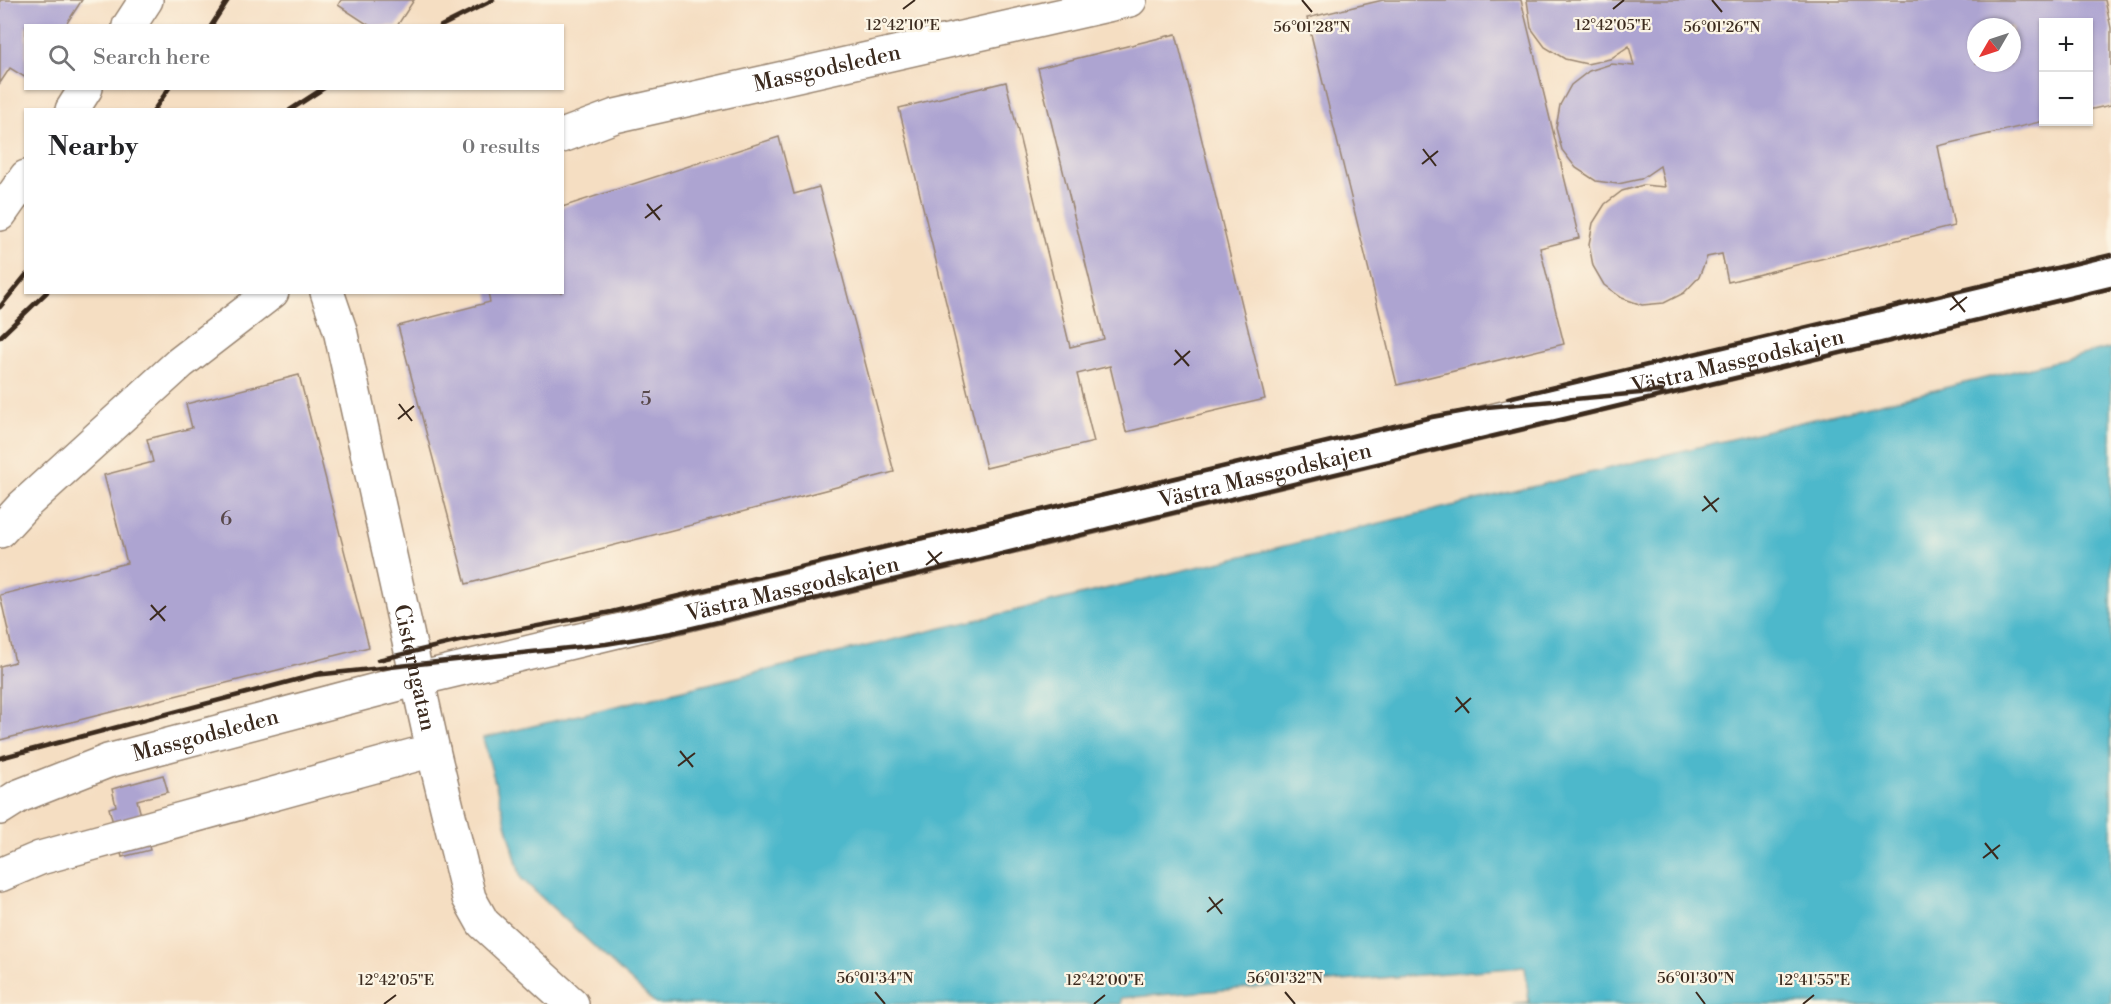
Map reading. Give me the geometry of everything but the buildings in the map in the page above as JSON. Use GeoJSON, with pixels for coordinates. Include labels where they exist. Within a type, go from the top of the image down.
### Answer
{"type":"FeatureCollection","features":[{"type":"Feature","properties":{"kind":"street"},"geometry":{"type":"LineString","coordinates":[[130,24],[146,0]]}},
{"type":"Feature","properties":{"kind":"street","name":"Massgodsleden"},"geometry":{"type":"LineString","coordinates":[[564,135],[615,116],[1130,0]]}},
{"type":"Feature","properties":{"kind":"street"},"geometry":{"type":"LineString","coordinates":[[73,108],[85,90]]}},
{"type":"Feature","properties":{"kind":"street"},"geometry":{"type":"LineString","coordinates":[[0,214],[24,180]]}},
{"type":"Feature","properties":{"kind":"street","name":"Västra Massgodskajen"},"geometry":{"type":"LineString","coordinates":[[418,679],[2111,272]]}},
{"type":"Feature","properties":{"kind":"street"},"geometry":{"type":"LineString","coordinates":[[0,531],[23,506],[180,363],[269,294]]}},
{"type":"Feature","properties":{"kind":"street","name":"Cisterngatan"},"geometry":{"type":"LineString","coordinates":[[328,294],[340,330],[433,750],[469,898],[483,923],[572,1004]]}},
{"type":"Feature","properties":{"kind":"street","name":"Massgodsleden"},"geometry":{"type":"LineString","coordinates":[[0,808],[19,796],[108,761],[418,679]]}},
{"type":"Feature","properties":{"kind":"street"},"geometry":{"type":"LineString","coordinates":[[0,875],[40,858],[433,750]]}},
{"type":"Feature","properties":{"kind":"water"},"geometry":{"type":"Polygon","coordinates":[[[2111,348],[2111,1004],[1512,1004],[1529,1002],[1525,967],[1121,998],[1121,1004],[656,1004],[521,878],[483,738],[2111,348]]]}},
{"type":"Feature","properties":{"kind":"railway"},"geometry":{"type":"LineString","coordinates":[[212,24],[228,0]]}},
{"type":"Feature","properties":{"kind":"railway"},"geometry":{"type":"LineString","coordinates":[[445,24],[493,0]]}},
{"type":"Feature","properties":{"kind":"railway"},"geometry":{"type":"LineString","coordinates":[[155,108],[168,90]]}},
{"type":"Feature","properties":{"kind":"railway"},"geometry":{"type":"LineString","coordinates":[[293,108],[321,90]]}},
{"type":"Feature","properties":{"kind":"railway"},"geometry":{"type":"LineString","coordinates":[[1508,398],[2111,255]]}},
{"type":"Feature","properties":{"kind":"railway"},"geometry":{"type":"LineString","coordinates":[[0,307],[24,277]]}},
{"type":"Feature","properties":{"kind":"railway"},"geometry":{"type":"LineString","coordinates":[[315,675],[606,644],[672,633],[2111,288]]}},
{"type":"Feature","properties":{"kind":"railway"},"geometry":{"type":"LineString","coordinates":[[0,337],[45,294]]}},
{"type":"Feature","properties":{"kind":"railway"},"geometry":{"type":"LineString","coordinates":[[378,660],[459,641],[611,612],[1432,417],[1487,407],[1662,391]]}},
{"type":"Feature","properties":{"kind":"railway"},"geometry":{"type":"LineString","coordinates":[[0,758],[322,673]]}}]}
